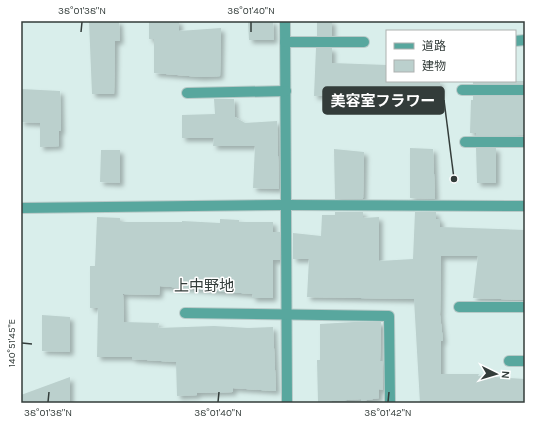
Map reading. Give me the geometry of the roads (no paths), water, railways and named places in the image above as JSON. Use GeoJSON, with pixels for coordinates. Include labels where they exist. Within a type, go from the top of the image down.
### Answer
{"type":"FeatureCollection","features":[{"type":"Feature","properties":{"kind":"street"},"geometry":{"type":"LineString","coordinates":[[285,21],[287,403]]}},
{"type":"Feature","properties":{"kind":"street"},"geometry":{"type":"LineString","coordinates":[[285,42],[364,42]]}},
{"type":"Feature","properties":{"kind":"street"},"geometry":{"type":"LineString","coordinates":[[462,90],[525,90]]}},
{"type":"Feature","properties":{"kind":"street"},"geometry":{"type":"LineString","coordinates":[[187,93],[286,91]]}},
{"type":"Feature","properties":{"kind":"street"},"geometry":{"type":"LineString","coordinates":[[465,142],[525,142]]}},
{"type":"Feature","properties":{"kind":"street"},"geometry":{"type":"LineString","coordinates":[[21,208],[286,205],[525,206]]}},
{"type":"Feature","properties":{"kind":"street"},"geometry":{"type":"LineString","coordinates":[[459,307],[525,307]]}},
{"type":"Feature","properties":{"kind":"street"},"geometry":{"type":"LineString","coordinates":[[185,313],[389,316],[390,403]]}},
{"type":"Feature","properties":{"kind":"street"},"geometry":{"type":"LineString","coordinates":[[509,361],[525,361]]}},
{"type":"Feature","properties":{"kind":"place","name":"美容室フラワー"},"geometry":{"type":"Point","coordinates":[454,179]}},
{"type":"Feature","properties":{"kind":"district","name":"上中野地"},"geometry":{"type":"Point","coordinates":[204,286]}}]}
